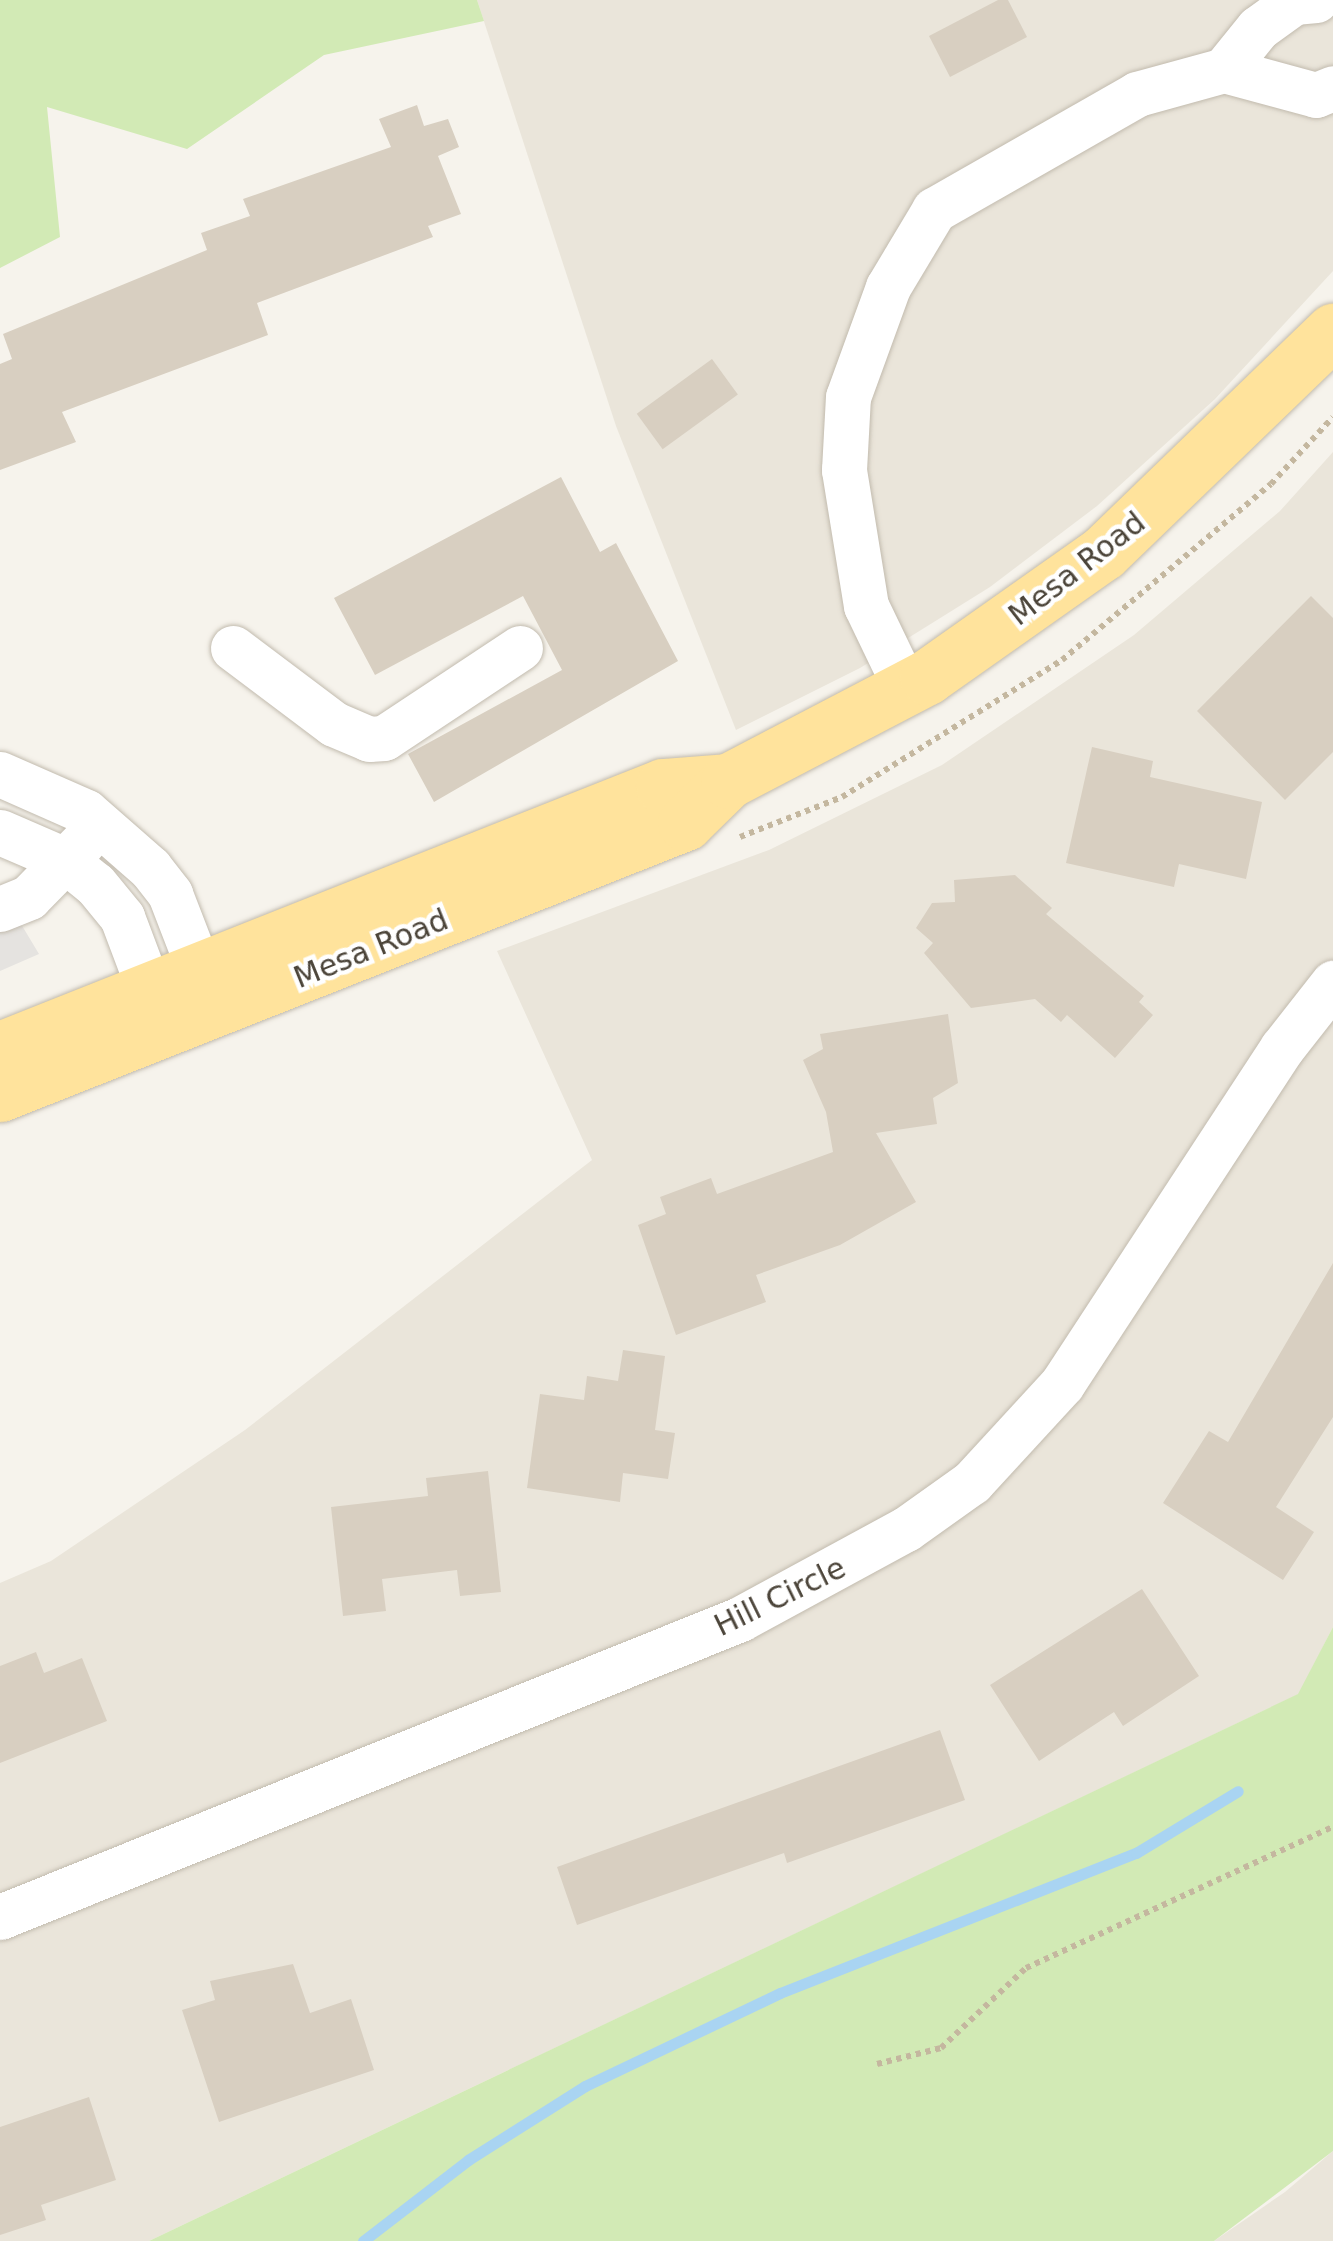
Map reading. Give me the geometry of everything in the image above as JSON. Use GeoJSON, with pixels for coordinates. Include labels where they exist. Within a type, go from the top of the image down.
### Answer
{"type":"FeatureCollection","features":[{"type":"Feature","properties":{"kind":"main road","name":"Mesa Road"},"geometry":{"type":"LineString","coordinates":[[0,1094],[182,1000],[663,786],[728,781],[906,689],[1103,554],[1333,331]]}},
{"type":"Feature","properties":{"kind":"main road","name":"Mesa Road"},"geometry":{"type":"LineString","coordinates":[[0,1049],[182,1000]]}},
{"type":"Feature","properties":{"kind":"street"},"geometry":{"type":"LineString","coordinates":[[1224,70],[1258,28],[1294,2],[1316,0]]}},
{"type":"Feature","properties":{"kind":"street"},"geometry":{"type":"LineString","coordinates":[[906,689],[866,606],[844,470],[848,397],[888,287],[934,210],[1137,94],[1224,70],[1316,95],[1333,88]]}},
{"type":"Feature","properties":{"kind":"street"},"geometry":{"type":"LineString","coordinates":[[233,648],[334,724],[369,739],[384,738],[520,648]]}},
{"type":"Feature","properties":{"kind":"street"},"geometry":{"type":"LineString","coordinates":[[0,774],[59,796],[101,823],[170,894],[182,1000]]}},
{"type":"Feature","properties":{"kind":"street"},"geometry":{"type":"LineString","coordinates":[[0,908],[29,897],[101,823]]}},
{"type":"Feature","properties":{"kind":"street"},"geometry":{"type":"LineString","coordinates":[[0,832],[65,860],[122,917],[182,1000]]}},
{"type":"Feature","properties":{"kind":"street","name":"Hill Circle"},"geometry":{"type":"LineString","coordinates":[[0,1917],[740,1619],[906,1529],[984,1470],[1062,1384],[1272,1063],[1333,983]]}},
{"type":"Feature","properties":{"kind":"path"},"geometry":{"type":"LineString","coordinates":[[878,2064],[940,2048],[1026,1968],[1333,1828]]}},
{"type":"Feature","properties":{"kind":"shaded area"},"geometry":{"type":"Polygon","coordinates":[[[477,0],[1333,0],[1333,271],[1215,399],[1097,506],[990,587],[860,668],[736,730],[616,426],[477,0]]]}},
{"type":"Feature","properties":{"kind":"shaded area"},"geometry":{"type":"Polygon","coordinates":[[[1333,452],[1333,1627],[1299,1694],[149,2241],[0,2241],[0,1583],[51,1561],[245,1430],[592,1160],[497,951],[769,850],[942,765],[1134,635],[1280,511],[1333,452]]]}},
{"type":"Feature","properties":{"kind":"shaded area"},"geometry":{"type":"Polygon","coordinates":[[[0,889],[39,954],[0,971],[0,889]]]}},
{"type":"Feature","properties":{"kind":"shaded area"},"geometry":{"type":"Polygon","coordinates":[[[1333,2151],[1333,2241],[1214,2241],[1285,2192],[1333,2151]]]}},
{"type":"Feature","properties":{"kind":"green space"},"geometry":{"type":"Polygon","coordinates":[[[0,0],[477,0],[484,21],[324,55],[187,149],[47,107],[60,237],[0,268],[0,0]]]}},
{"type":"Feature","properties":{"kind":"green space"},"geometry":{"type":"Polygon","coordinates":[[[1333,1627],[1333,2151],[1214,2241],[149,2241],[1298,1694],[1333,1627]]]}},
{"type":"Feature","properties":{"kind":"building"},"geometry":{"type":"Polygon","coordinates":[[[998,0],[1008,0],[1027,37],[950,77],[929,36],[998,0]]]}},
{"type":"Feature","properties":{"kind":"building"},"geometry":{"type":"Polygon","coordinates":[[[417,105],[424,126],[448,119],[459,147],[438,156],[461,214],[428,226],[433,237],[257,303],[268,335],[62,412],[76,442],[0,470],[0,364],[12,359],[3,334],[207,250],[201,233],[250,216],[243,199],[391,147],[379,119],[417,105]]]}},
{"type":"Feature","properties":{"kind":"building"},"geometry":{"type":"Polygon","coordinates":[[[712,359],[738,395],[663,449],[637,414],[712,359]]]}},
{"type":"Feature","properties":{"kind":"building"},"geometry":{"type":"Polygon","coordinates":[[[561,477],[600,552],[616,543],[678,661],[434,802],[408,754],[562,670],[523,596],[375,675],[334,598],[561,477]]]}},
{"type":"Feature","properties":{"kind":"building"},"geometry":{"type":"Polygon","coordinates":[[[1311,596],[1333,618],[1333,752],[1285,800],[1197,711],[1311,596]]]}},
{"type":"Feature","properties":{"kind":"building"},"geometry":{"type":"Polygon","coordinates":[[[1092,747],[1153,761],[1150,777],[1262,802],[1246,879],[1179,864],[1174,887],[1066,863],[1092,747]]]}},
{"type":"Feature","properties":{"kind":"building"},"geometry":{"type":"Polygon","coordinates":[[[1015,875],[1052,908],[1046,914],[1144,996],[1139,1002],[1153,1015],[1115,1058],[1067,1015],[1061,1022],[1035,999],[971,1008],[924,953],[933,943],[916,928],[932,903],[955,902],[954,880],[1015,875]]]}},
{"type":"Feature","properties":{"kind":"building"},"geometry":{"type":"Polygon","coordinates":[[[948,1014],[958,1083],[933,1098],[937,1124],[876,1133],[916,1202],[840,1245],[756,1275],[766,1302],[676,1335],[638,1225],[666,1214],[660,1197],[711,1178],[717,1194],[833,1152],[826,1112],[803,1060],[823,1049],[820,1034],[948,1014]]]}},
{"type":"Feature","properties":{"kind":"building"},"geometry":{"type":"Polygon","coordinates":[[[1333,1263],[1333,1417],[1276,1507],[1314,1532],[1283,1580],[1163,1503],[1209,1431],[1228,1442],[1333,1263]]]}},
{"type":"Feature","properties":{"kind":"building"},"geometry":{"type":"Polygon","coordinates":[[[623,1350],[665,1356],[655,1430],[675,1433],[668,1479],[623,1473],[620,1502],[527,1488],[540,1394],[584,1400],[587,1376],[618,1381],[623,1350]]]}},
{"type":"Feature","properties":{"kind":"building"},"geometry":{"type":"Polygon","coordinates":[[[488,1471],[501,1592],[460,1596],[457,1570],[382,1579],[386,1611],[343,1616],[331,1507],[428,1496],[426,1478],[488,1471]]]}},
{"type":"Feature","properties":{"kind":"building"},"geometry":{"type":"Polygon","coordinates":[[[1142,1589],[1199,1676],[1123,1726],[1114,1712],[1039,1761],[990,1685],[1142,1589]]]}},
{"type":"Feature","properties":{"kind":"building"},"geometry":{"type":"Polygon","coordinates":[[[36,1652],[44,1673],[82,1658],[107,1721],[0,1763],[0,1666],[36,1652]]]}},
{"type":"Feature","properties":{"kind":"building"},"geometry":{"type":"Polygon","coordinates":[[[940,1730],[965,1800],[787,1863],[784,1853],[577,1925],[557,1867],[940,1730]]]}},
{"type":"Feature","properties":{"kind":"building"},"geometry":{"type":"Polygon","coordinates":[[[293,1964],[310,2013],[351,1999],[374,2070],[219,2122],[182,2010],[215,2000],[210,1981],[293,1964]]]}},
{"type":"Feature","properties":{"kind":"building"},"geometry":{"type":"Polygon","coordinates":[[[89,2097],[116,2180],[41,2205],[46,2220],[0,2235],[0,2127],[89,2097]]]}},
{"type":"Feature","properties":{"kind":"waterway"},"geometry":{"type":"LineString","coordinates":[[363,2241],[468,2160],[585,2086],[780,1993],[1136,1853],[1238,1791]]}}]}
